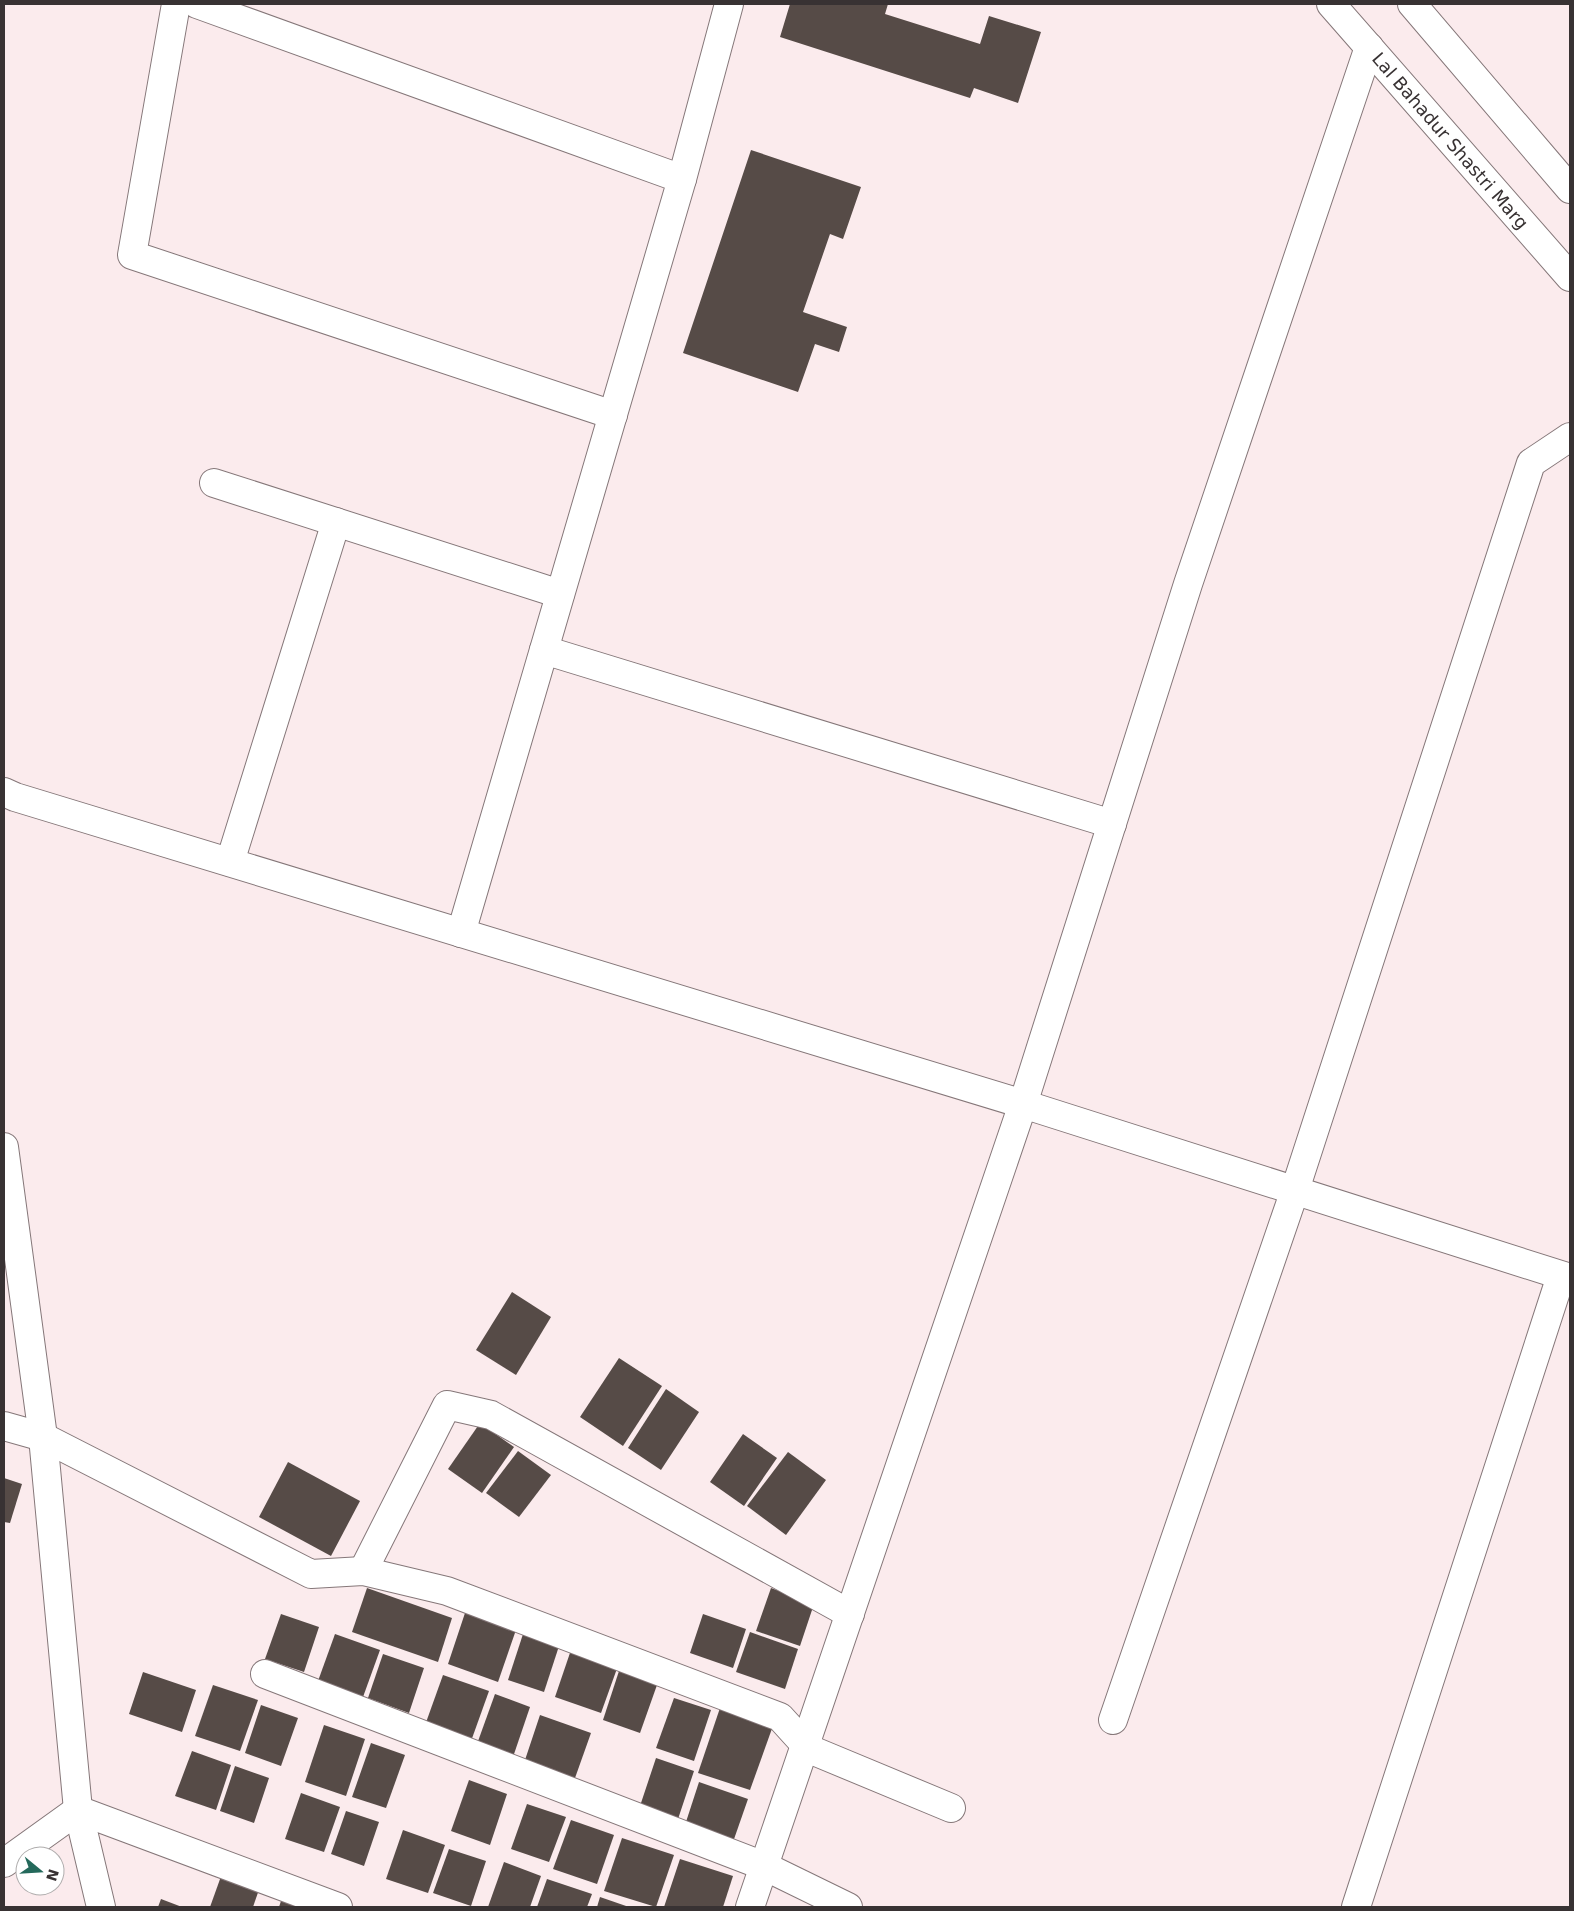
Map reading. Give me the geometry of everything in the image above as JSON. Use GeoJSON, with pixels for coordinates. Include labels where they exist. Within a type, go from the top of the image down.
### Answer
{"type":"FeatureCollection","features":[{"type":"Feature","properties":{"kind":"street"},"geometry":{"type":"LineString","coordinates":[[176,4],[132,255],[613,414]]}},
{"type":"Feature","properties":{"kind":"street"},"geometry":{"type":"LineString","coordinates":[[197,4],[682,179]]}},
{"type":"Feature","properties":{"kind":"street"},"geometry":{"type":"LineString","coordinates":[[461,933],[682,179],[729,4]]}},
{"type":"Feature","properties":{"kind":"street","name":"Lal Bahadur Shastri Marg"},"geometry":{"type":"LineString","coordinates":[[1331,4],[1570,277]]}},
{"type":"Feature","properties":{"kind":"street"},"geometry":{"type":"LineString","coordinates":[[1412,4],[1570,189]]}},
{"type":"Feature","properties":{"kind":"street"},"geometry":{"type":"LineString","coordinates":[[750,1907],[1023,1104],[1188,584],[1369,47]]}},
{"type":"Feature","properties":{"kind":"street"},"geometry":{"type":"LineString","coordinates":[[1113,1720],[1295,1190],[1531,463],[1570,437]]}},
{"type":"Feature","properties":{"kind":"street"},"geometry":{"type":"LineString","coordinates":[[214,483],[560,594]]}},
{"type":"Feature","properties":{"kind":"street"},"geometry":{"type":"LineString","coordinates":[[230,862],[336,522]]}},
{"type":"Feature","properties":{"kind":"street"},"geometry":{"type":"LineString","coordinates":[[544,650],[1112,824]]}},
{"type":"Feature","properties":{"kind":"street"},"geometry":{"type":"LineString","coordinates":[[4,792],[15,797],[1023,1104],[1566,1277],[1356,1907]]}},
{"type":"Feature","properties":{"kind":"street"},"geometry":{"type":"LineString","coordinates":[[4,1147],[44,1436],[78,1810],[101,1907]]}},
{"type":"Feature","properties":{"kind":"street"},"geometry":{"type":"LineString","coordinates":[[363,1571],[447,1404],[491,1415],[850,1614]]}},
{"type":"Feature","properties":{"kind":"street"},"geometry":{"type":"LineString","coordinates":[[4,1426],[44,1436],[311,1574],[363,1571],[448,1591],[780,1717],[810,1749],[951,1808]]}},
{"type":"Feature","properties":{"kind":"street"},"geometry":{"type":"LineString","coordinates":[[265,1674],[764,1866],[848,1907]]}},
{"type":"Feature","properties":{"kind":"street"},"geometry":{"type":"LineString","coordinates":[[4,1863],[78,1810]]}},
{"type":"Feature","properties":{"kind":"street"},"geometry":{"type":"LineString","coordinates":[[78,1810],[338,1907]]}},
{"type":"Feature","properties":{"kind":"building"},"geometry":{"type":"Polygon","coordinates":[[[790,4],[888,4],[885,14],[980,44],[989,16],[1041,32],[1018,103],[974,88],[970,98],[780,37],[790,4]]]}},
{"type":"Feature","properties":{"kind":"building"},"geometry":{"type":"Polygon","coordinates":[[[751,150],[861,187],[843,239],[830,234],[803,312],[847,327],[839,352],[815,344],[798,392],[683,353],[751,150]]]}},
{"type":"Feature","properties":{"kind":"building"},"geometry":{"type":"Polygon","coordinates":[[[512,1292],[551,1317],[516,1375],[476,1350],[512,1292]]]}},
{"type":"Feature","properties":{"kind":"building"},"geometry":{"type":"Polygon","coordinates":[[[619,1358],[662,1386],[623,1446],[580,1417],[619,1358]]]}},
{"type":"Feature","properties":{"kind":"building"},"geometry":{"type":"Polygon","coordinates":[[[666,1389],[699,1412],[661,1470],[628,1448],[666,1389]]]}},
{"type":"Feature","properties":{"kind":"building"},"geometry":{"type":"Polygon","coordinates":[[[480,1423],[514,1447],[482,1493],[448,1469],[480,1423]]]}},
{"type":"Feature","properties":{"kind":"building"},"geometry":{"type":"Polygon","coordinates":[[[743,1434],[777,1458],[744,1506],[710,1482],[743,1434]]]}},
{"type":"Feature","properties":{"kind":"building"},"geometry":{"type":"Polygon","coordinates":[[[518,1451],[551,1475],[519,1517],[486,1493],[518,1451]]]}},
{"type":"Feature","properties":{"kind":"building"},"geometry":{"type":"Polygon","coordinates":[[[788,1452],[826,1480],[786,1535],[747,1506],[788,1452]]]}},
{"type":"Feature","properties":{"kind":"building"},"geometry":{"type":"Polygon","coordinates":[[[288,1462],[360,1501],[331,1556],[259,1517],[288,1462]]]}},
{"type":"Feature","properties":{"kind":"building"},"geometry":{"type":"Polygon","coordinates":[[[4,1478],[22,1484],[10,1523],[4,1522],[4,1478]]]}},
{"type":"Feature","properties":{"kind":"building"},"geometry":{"type":"Polygon","coordinates":[[[367,1588],[452,1618],[438,1662],[352,1632],[367,1588]]]}},
{"type":"Feature","properties":{"kind":"building"},"geometry":{"type":"Polygon","coordinates":[[[771,1588],[814,1604],[800,1646],[756,1631],[771,1588]]]}},
{"type":"Feature","properties":{"kind":"building"},"geometry":{"type":"Polygon","coordinates":[[[466,1610],[517,1627],[498,1682],[448,1664],[466,1610]]]}},
{"type":"Feature","properties":{"kind":"building"},"geometry":{"type":"Polygon","coordinates":[[[281,1614],[319,1627],[304,1672],[265,1659],[281,1614]]]}},
{"type":"Feature","properties":{"kind":"building"},"geometry":{"type":"Polygon","coordinates":[[[703,1614],[746,1629],[733,1668],[690,1653],[703,1614]]]}},
{"type":"Feature","properties":{"kind":"building"},"geometry":{"type":"Polygon","coordinates":[[[524,1631],[560,1643],[544,1692],[508,1680],[524,1631]]]}},
{"type":"Feature","properties":{"kind":"building"},"geometry":{"type":"Polygon","coordinates":[[[750,1632],[798,1649],[785,1689],[736,1672],[750,1632]]]}},
{"type":"Feature","properties":{"kind":"building"},"geometry":{"type":"Polygon","coordinates":[[[335,1634],[380,1650],[363,1697],[318,1681],[335,1634]]]}},
{"type":"Feature","properties":{"kind":"building"},"geometry":{"type":"Polygon","coordinates":[[[572,1647],[619,1663],[601,1713],[555,1697],[572,1647]]]}},
{"type":"Feature","properties":{"kind":"building"},"geometry":{"type":"Polygon","coordinates":[[[383,1654],[424,1668],[409,1713],[368,1698],[383,1654]]]}},
{"type":"Feature","properties":{"kind":"building"},"geometry":{"type":"Polygon","coordinates":[[[619,1671],[657,1685],[640,1733],[603,1720],[619,1671]]]}},
{"type":"Feature","properties":{"kind":"building"},"geometry":{"type":"Polygon","coordinates":[[[143,1672],[196,1690],[182,1732],[129,1714],[143,1672]]]}},
{"type":"Feature","properties":{"kind":"building"},"geometry":{"type":"Polygon","coordinates":[[[443,1675],[489,1691],[470,1744],[424,1728],[443,1675]]]}},
{"type":"Feature","properties":{"kind":"building"},"geometry":{"type":"Polygon","coordinates":[[[213,1685],[258,1700],[240,1751],[195,1736],[213,1685]]]}},
{"type":"Feature","properties":{"kind":"building"},"geometry":{"type":"Polygon","coordinates":[[[495,1694],[530,1707],[513,1757],[477,1744],[495,1694]]]}},
{"type":"Feature","properties":{"kind":"building"},"geometry":{"type":"Polygon","coordinates":[[[674,1698],[711,1710],[694,1761],[656,1748],[674,1698]]]}},
{"type":"Feature","properties":{"kind":"building"},"geometry":{"type":"Polygon","coordinates":[[[261,1705],[298,1718],[281,1766],[245,1753],[261,1705]]]}},
{"type":"Feature","properties":{"kind":"building"},"geometry":{"type":"Polygon","coordinates":[[[721,1705],[774,1723],[750,1790],[698,1773],[721,1705]]]}},
{"type":"Feature","properties":{"kind":"building"},"geometry":{"type":"Polygon","coordinates":[[[540,1715],[591,1733],[575,1778],[525,1760],[540,1715]]]}},
{"type":"Feature","properties":{"kind":"building"},"geometry":{"type":"Polygon","coordinates":[[[324,1725],[365,1739],[346,1796],[305,1782],[324,1725]]]}},
{"type":"Feature","properties":{"kind":"building"},"geometry":{"type":"Polygon","coordinates":[[[371,1743],[405,1755],[386,1808],[352,1797],[371,1743]]]}},
{"type":"Feature","properties":{"kind":"building"},"geometry":{"type":"Polygon","coordinates":[[[192,1751],[231,1765],[216,1810],[175,1796],[192,1751]]]}},
{"type":"Feature","properties":{"kind":"building"},"geometry":{"type":"Polygon","coordinates":[[[656,1758],[694,1771],[678,1819],[640,1806],[656,1758]]]}},
{"type":"Feature","properties":{"kind":"building"},"geometry":{"type":"Polygon","coordinates":[[[235,1766],[269,1778],[254,1823],[220,1811],[235,1766]]]}},
{"type":"Feature","properties":{"kind":"building"},"geometry":{"type":"Polygon","coordinates":[[[469,1780],[507,1794],[490,1845],[451,1831],[469,1780]]]}},
{"type":"Feature","properties":{"kind":"building"},"geometry":{"type":"Polygon","coordinates":[[[699,1782],[748,1799],[733,1842],[685,1825],[699,1782]]]}},
{"type":"Feature","properties":{"kind":"building"},"geometry":{"type":"Polygon","coordinates":[[[301,1793],[340,1807],[324,1852],[285,1839],[301,1793]]]}},
{"type":"Feature","properties":{"kind":"building"},"geometry":{"type":"Polygon","coordinates":[[[527,1804],[566,1817],[549,1862],[511,1849],[527,1804]]]}},
{"type":"Feature","properties":{"kind":"building"},"geometry":{"type":"Polygon","coordinates":[[[346,1811],[379,1822],[364,1866],[331,1854],[346,1811]]]}},
{"type":"Feature","properties":{"kind":"building"},"geometry":{"type":"Polygon","coordinates":[[[571,1820],[614,1835],[597,1884],[553,1869],[571,1820]]]}},
{"type":"Feature","properties":{"kind":"building"},"geometry":{"type":"Polygon","coordinates":[[[403,1830],[445,1845],[428,1893],[386,1879],[403,1830]]]}},
{"type":"Feature","properties":{"kind":"building"},"geometry":{"type":"Polygon","coordinates":[[[622,1838],[674,1855],[656,1907],[604,1891],[622,1838]]]}},
{"type":"Feature","properties":{"kind":"building"},"geometry":{"type":"Polygon","coordinates":[[[449,1849],[486,1861],[471,1906],[433,1893],[449,1849]]]}},
{"type":"Feature","properties":{"kind":"building"},"geometry":{"type":"Polygon","coordinates":[[[680,1859],[733,1876],[723,1907],[664,1907],[680,1859]]]}},
{"type":"Feature","properties":{"kind":"building"},"geometry":{"type":"Polygon","coordinates":[[[504,1862],[541,1876],[530,1907],[488,1907],[504,1862]]]}},
{"type":"Feature","properties":{"kind":"building"},"geometry":{"type":"Polygon","coordinates":[[[224,1868],[262,1881],[253,1907],[210,1907],[224,1868]]]}},
{"type":"Feature","properties":{"kind":"building"},"geometry":{"type":"Polygon","coordinates":[[[547,1879],[592,1894],[587,1907],[537,1907],[547,1879]]]}},
{"type":"Feature","properties":{"kind":"building"},"geometry":{"type":"Polygon","coordinates":[[[284,1892],[326,1907],[279,1907],[284,1892]]]}},
{"type":"Feature","properties":{"kind":"building"},"geometry":{"type":"Polygon","coordinates":[[[600,1897],[629,1907],[597,1907],[600,1897]]]}},
{"type":"Feature","properties":{"kind":"building"},"geometry":{"type":"Polygon","coordinates":[[[161,1899],[182,1907],[158,1907],[161,1899]]]}}]}
